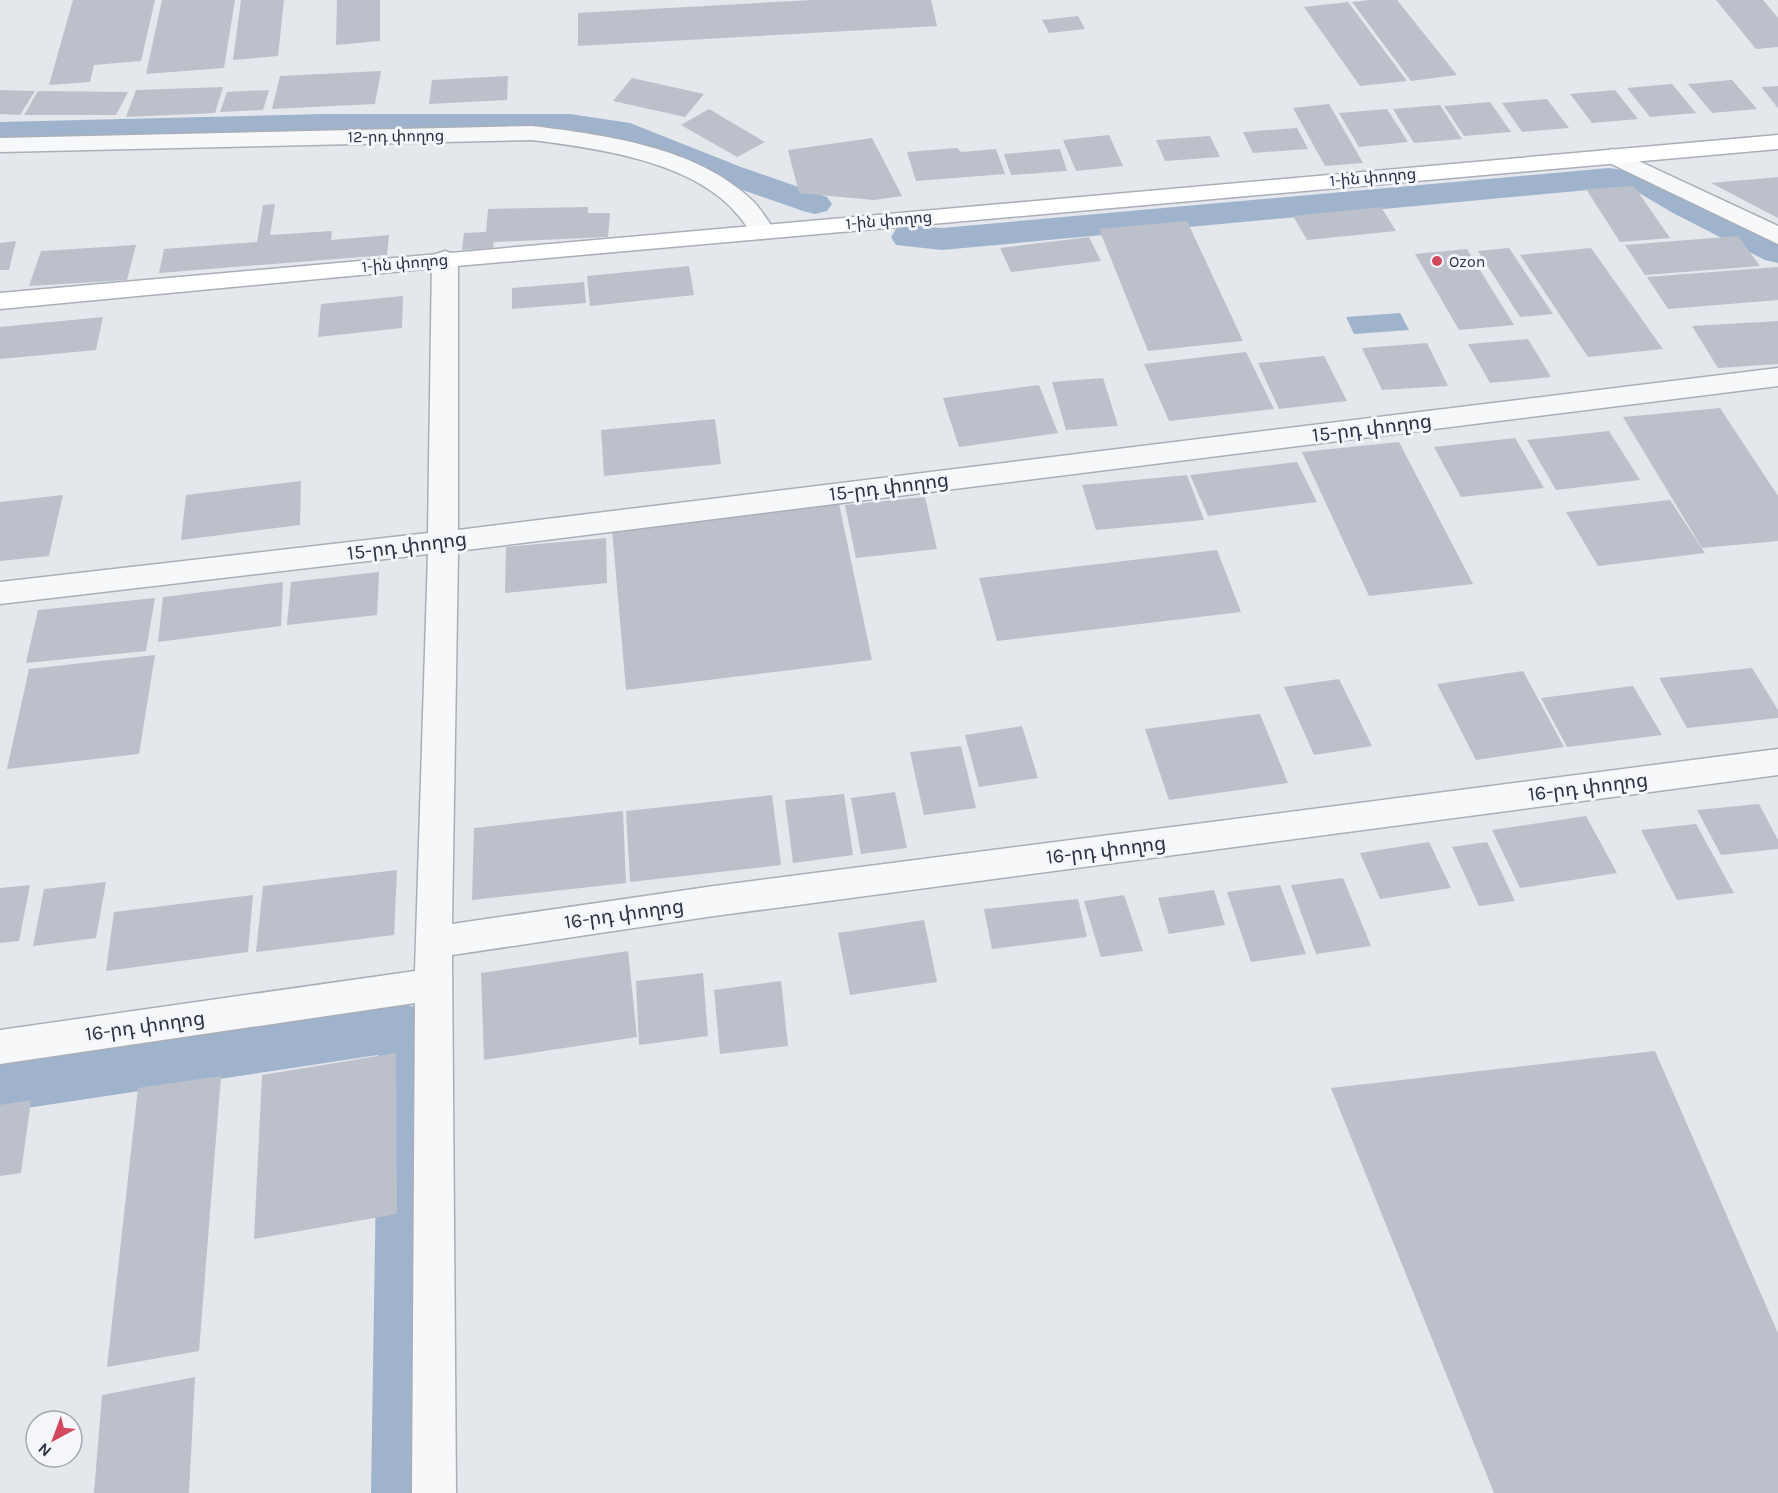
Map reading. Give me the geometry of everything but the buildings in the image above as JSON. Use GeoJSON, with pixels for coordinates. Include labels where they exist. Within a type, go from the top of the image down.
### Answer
{"type":"FeatureCollection","features":[{"type":"Feature","properties":{"kind":"main road","name":"1-ին փողոց"},"geometry":{"type":"LineString","coordinates":[[0,301],[445,259],[1778,142]]}},
{"type":"Feature","properties":{"kind":"street","name":"12-րդ փողոց"},"geometry":{"type":"LineString","coordinates":[[0,145],[532,133],[595,140],[659,159],[714,183],[752,212],[762,231]]}},
{"type":"Feature","properties":{"kind":"street"},"geometry":{"type":"LineString","coordinates":[[1613,156],[1778,236]]}},
{"type":"Feature","properties":{"kind":"street"},"geometry":{"type":"LineString","coordinates":[[434,1493],[433,984],[443,542],[445,259]]}},
{"type":"Feature","properties":{"kind":"street","name":"15-րդ փողոց"},"geometry":{"type":"LineString","coordinates":[[0,593],[443,542],[1778,378]]}},
{"type":"Feature","properties":{"kind":"street","name":"16-րդ փողոց"},"geometry":{"type":"LineString","coordinates":[[434,942],[714,901],[1778,762]]}},
{"type":"Feature","properties":{"kind":"street","name":"16-րդ փողոց"},"geometry":{"type":"LineString","coordinates":[[0,1047],[433,984]]}},
{"type":"Feature","properties":{"kind":"water"},"geometry":{"type":"Polygon","coordinates":[[[1400,313],[1409,330],[1354,334],[1346,317],[1400,313]]]}},
{"type":"Feature","properties":{"kind":"waterway"},"geometry":{"type":"LineString","coordinates":[[0,132],[322,124],[570,124],[630,133],[729,174],[815,204]]}},
{"type":"Feature","properties":{"kind":"waterway"},"geometry":{"type":"LineString","coordinates":[[909,237],[942,239],[1609,178],[1642,181],[1685,206],[1778,252]]}},
{"type":"Feature","properties":{"kind":"waterway"},"geometry":{"type":"LineString","coordinates":[[0,1087],[405,1027],[402,1493]]}},
{"type":"Feature","properties":{"kind":"place","name":"Ozon"},"geometry":{"type":"Point","coordinates":[1437,261]}}]}
